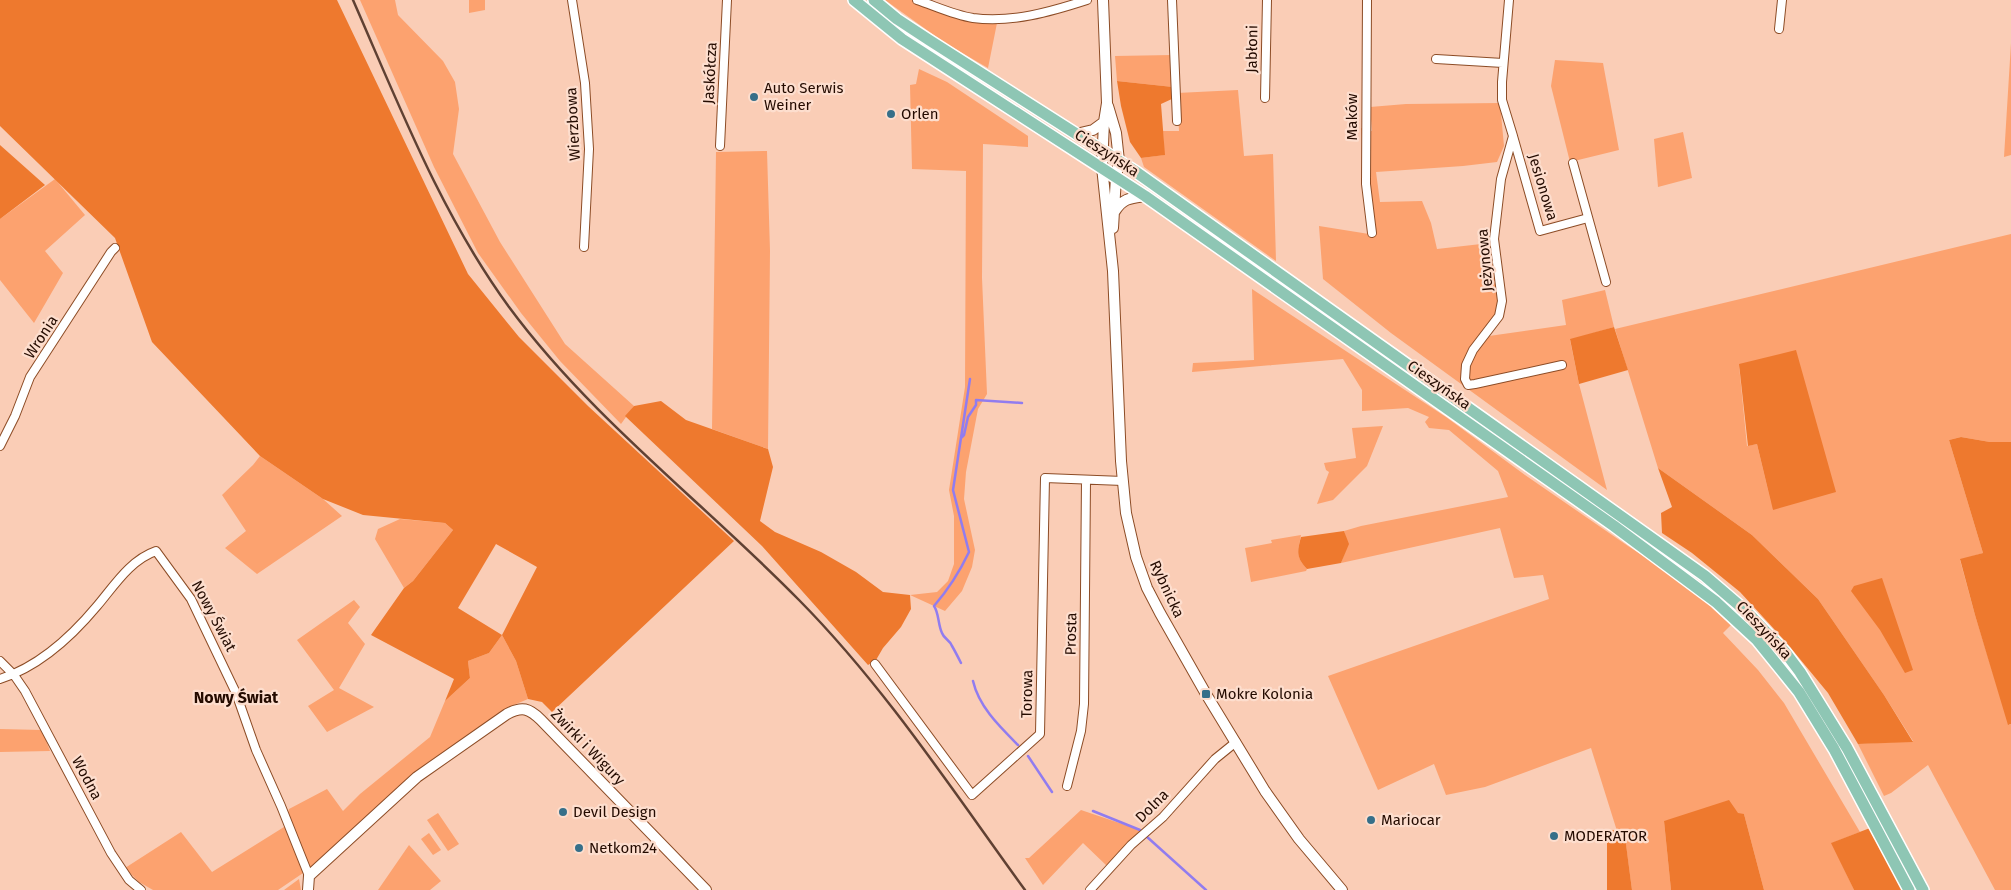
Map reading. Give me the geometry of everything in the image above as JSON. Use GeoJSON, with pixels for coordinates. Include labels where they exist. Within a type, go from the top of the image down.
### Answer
{"type":"FeatureCollection","features":[{"type":"Feature","properties":{"kind":"main road","name":"Cieszyńska"},"geometry":{"type":"LineString","coordinates":[[854,0],[902,39],[1145,196],[1614,526],[1716,602],[1757,640],[1799,692],[1834,749],[1909,890]]}},
{"type":"Feature","properties":{"kind":"main road","name":"Cieszyńska"},"geometry":{"type":"LineString","coordinates":[[874,0],[897,19],[1119,161],[1705,576],[1747,612],[1785,652],[1825,710],[1923,890]]}},
{"type":"Feature","properties":{"kind":"street","name":"Wierzbowa"},"geometry":{"type":"LineString","coordinates":[[572,0],[585,83],[589,149],[584,247]]}},
{"type":"Feature","properties":{"kind":"street","name":"Jaskółcza"},"geometry":{"type":"LineString","coordinates":[[720,146],[727,0]]}},
{"type":"Feature","properties":{"kind":"street"},"geometry":{"type":"LineString","coordinates":[[917,0],[972,18],[995,19],[1019,18],[1087,0]]}},
{"type":"Feature","properties":{"kind":"street"},"geometry":{"type":"LineString","coordinates":[[1103,0],[1107,103]]}},
{"type":"Feature","properties":{"kind":"street"},"geometry":{"type":"LineString","coordinates":[[1172,0],[1177,121]]}},
{"type":"Feature","properties":{"kind":"street","name":"Jabłoni"},"geometry":{"type":"LineString","coordinates":[[1265,98],[1267,0]]}},
{"type":"Feature","properties":{"kind":"street","name":"Maków"},"geometry":{"type":"LineString","coordinates":[[1367,0],[1366,184],[1372,233]]}},
{"type":"Feature","properties":{"kind":"street"},"geometry":{"type":"LineString","coordinates":[[1509,0],[1503,63],[1502,100],[1513,136]]}},
{"type":"Feature","properties":{"kind":"street"},"geometry":{"type":"LineString","coordinates":[[1779,29],[1782,0]]}},
{"type":"Feature","properties":{"kind":"street"},"geometry":{"type":"LineString","coordinates":[[1436,60],[1503,63]]}},
{"type":"Feature","properties":{"kind":"street","name":"Rybnicka"},"geometry":{"type":"LineString","coordinates":[[1107,103],[1116,133],[1119,161],[1116,177],[1112,248]]}},
{"type":"Feature","properties":{"kind":"street","name":"Rybnicka"},"geometry":{"type":"LineString","coordinates":[[1107,103],[1104,122],[1102,167],[1112,248],[1118,428],[1130,535],[1147,588],[1236,742],[1296,836],[1342,890]]}},
{"type":"Feature","properties":{"kind":"street"},"geometry":{"type":"LineString","coordinates":[[1076,134],[1093,130],[1104,122]]}},
{"type":"Feature","properties":{"kind":"street","name":"Jesionowa"},"geometry":{"type":"LineString","coordinates":[[1513,136],[1540,231],[1588,218]]}},
{"type":"Feature","properties":{"kind":"street","name":"Jeżynowa"},"geometry":{"type":"LineString","coordinates":[[1513,136],[1501,179],[1495,231],[1502,300],[1499,316],[1473,350],[1466,365],[1464,379],[1468,384],[1475,384],[1562,365]]}},
{"type":"Feature","properties":{"kind":"street"},"geometry":{"type":"LineString","coordinates":[[1573,163],[1606,282]]}},
{"type":"Feature","properties":{"kind":"street"},"geometry":{"type":"LineString","coordinates":[[1115,212],[1119,204],[1127,198],[1145,196]]}},
{"type":"Feature","properties":{"kind":"street","name":"Wronia"},"geometry":{"type":"LineString","coordinates":[[0,446],[15,416],[30,377],[43,361],[115,248]]}},
{"type":"Feature","properties":{"kind":"street","name":"Torowa"},"geometry":{"type":"LineString","coordinates":[[875,664],[972,795],[1040,734],[1045,478],[1123,481]]}},
{"type":"Feature","properties":{"kind":"street","name":"Prosta"},"geometry":{"type":"LineString","coordinates":[[1068,786],[1081,732],[1084,704],[1086,481]]}},
{"type":"Feature","properties":{"kind":"street","name":"Nowy Świat"},"geometry":{"type":"LineString","coordinates":[[14,675],[57,646],[97,606],[120,577],[148,554],[156,551],[192,599],[233,686],[256,750],[281,806],[308,876],[308,890]]}},
{"type":"Feature","properties":{"kind":"street","name":"Wodna"},"geometry":{"type":"LineString","coordinates":[[0,661],[14,675],[36,711],[111,853],[129,880],[141,890]]}},
{"type":"Feature","properties":{"kind":"street"},"geometry":{"type":"LineString","coordinates":[[0,679],[14,675]]}},
{"type":"Feature","properties":{"kind":"street","name":"Żwirki i Wigury"},"geometry":{"type":"LineString","coordinates":[[308,876],[417,778],[507,714],[522,708],[532,712],[706,890]]}},
{"type":"Feature","properties":{"kind":"street","name":"Dolna"},"geometry":{"type":"LineString","coordinates":[[1090,890],[1131,845],[1163,817],[1215,759],[1236,742]]}},
{"type":"Feature","properties":{"kind":"shaded area"},"geometry":{"type":"Polygon","coordinates":[[[0,0],[337,0],[468,274],[519,337],[588,406],[734,541],[552,712],[542,702],[528,699],[516,661],[502,635],[489,653],[468,661],[470,678],[445,701],[454,679],[371,635],[404,588],[413,581],[453,530],[445,523],[363,515],[323,499],[260,456],[152,342],[115,238],[0,126],[0,0]],[[496,544],[458,608],[502,635],[537,567],[496,544]]]}},
{"type":"Feature","properties":{"kind":"shaded area"},"geometry":{"type":"Polygon","coordinates":[[[360,0],[395,0],[398,15],[443,61],[455,82],[459,109],[453,154],[500,242],[565,344],[634,406],[621,424],[560,361],[521,313],[478,253],[434,167],[360,0]]]}},
{"type":"Feature","properties":{"kind":"shaded area"},"geometry":{"type":"Polygon","coordinates":[[[469,0],[485,0],[485,10],[469,13],[469,0]]]}},
{"type":"Feature","properties":{"kind":"shaded area"},"geometry":{"type":"Polygon","coordinates":[[[885,0],[914,0],[997,23],[988,68],[945,43],[885,0]]]}},
{"type":"Feature","properties":{"kind":"shaded area"},"geometry":{"type":"Polygon","coordinates":[[[2011,43],[2011,155],[2004,157],[2011,43]]]}},
{"type":"Feature","properties":{"kind":"shaded area"},"geometry":{"type":"Polygon","coordinates":[[[1172,55],[1173,87],[1117,81],[1115,56],[1172,55]]]}},
{"type":"Feature","properties":{"kind":"shaded area"},"geometry":{"type":"Polygon","coordinates":[[[1555,60],[1603,63],[1619,150],[1570,162],[1551,86],[1555,60]]]}},
{"type":"Feature","properties":{"kind":"shaded area"},"geometry":{"type":"Polygon","coordinates":[[[919,69],[947,82],[1028,136],[1028,147],[983,144],[982,278],[987,394],[978,409],[966,472],[964,499],[975,550],[972,567],[962,591],[945,611],[910,595],[937,592],[948,581],[954,564],[954,516],[949,490],[965,387],[966,171],[912,169],[910,85],[916,84],[919,69]]]}},
{"type":"Feature","properties":{"kind":"shaded area"},"geometry":{"type":"Polygon","coordinates":[[[1117,81],[1173,87],[1174,98],[1161,104],[1165,155],[1141,158],[1130,142],[1117,81]]]}},
{"type":"Feature","properties":{"kind":"shaded area"},"geometry":{"type":"Polygon","coordinates":[[[1238,90],[1244,156],[1273,154],[1276,261],[1144,167],[1141,158],[1164,155],[1163,131],[1179,131],[1177,93],[1238,90]]]}},
{"type":"Feature","properties":{"kind":"shaded area"},"geometry":{"type":"Polygon","coordinates":[[[1500,103],[1504,146],[1497,162],[1376,172],[1380,202],[1422,201],[1431,223],[1437,249],[1490,243],[1500,303],[1489,336],[1566,325],[1562,300],[1605,290],[1614,327],[1570,340],[1579,384],[1607,490],[1391,333],[1323,279],[1319,226],[1369,234],[1361,128],[1372,131],[1370,107],[1406,104],[1500,103]]]}},
{"type":"Feature","properties":{"kind":"shaded area"},"geometry":{"type":"Polygon","coordinates":[[[1683,132],[1692,178],[1658,187],[1654,139],[1683,132]]]}},
{"type":"Feature","properties":{"kind":"shaded area"},"geometry":{"type":"Polygon","coordinates":[[[0,145],[45,185],[0,219],[0,145]]]}},
{"type":"Feature","properties":{"kind":"shaded area"},"geometry":{"type":"Polygon","coordinates":[[[767,151],[770,251],[768,449],[712,429],[716,152],[767,151]]]}},
{"type":"Feature","properties":{"kind":"shaded area"},"geometry":{"type":"Polygon","coordinates":[[[55,179],[85,215],[45,251],[63,273],[34,323],[0,280],[0,219],[55,179]]]}},
{"type":"Feature","properties":{"kind":"shaded area"},"geometry":{"type":"Polygon","coordinates":[[[2011,234],[2011,442],[1990,442],[1961,437],[1949,440],[1983,553],[1960,560],[2009,725],[2011,724],[2011,890],[1995,890],[1928,765],[1891,793],[1884,796],[1858,744],[1913,741],[1818,599],[1752,535],[1658,468],[1615,329],[2011,234]],[[1739,365],[1747,446],[1757,444],[1773,510],[1739,365]]]}},
{"type":"Feature","properties":{"kind":"shaded area"},"geometry":{"type":"Polygon","coordinates":[[[1252,289],[1446,417],[1525,475],[1688,585],[1731,625],[1723,633],[1758,670],[1784,703],[1860,832],[1832,843],[1854,890],[1764,890],[1744,814],[1664,821],[1671,890],[1632,890],[1624,830],[1617,831],[1591,748],[1485,787],[1446,795],[1434,764],[1378,790],[1328,676],[1549,599],[1543,575],[1514,578],[1500,528],[1341,563],[1348,544],[1344,531],[1508,497],[1498,471],[1449,430],[1429,428],[1425,422],[1429,417],[1408,408],[1362,411],[1362,390],[1343,359],[1192,372],[1193,363],[1254,360],[1252,289]]]}},
{"type":"Feature","properties":{"kind":"shaded area"},"geometry":{"type":"Polygon","coordinates":[[[1614,327],[1628,370],[1579,384],[1570,339],[1614,327]]]}},
{"type":"Feature","properties":{"kind":"shaded area"},"geometry":{"type":"Polygon","coordinates":[[[1796,350],[1836,492],[1773,510],[1757,444],[1748,446],[1739,364],[1796,350]]]}},
{"type":"Feature","properties":{"kind":"shaded area"},"geometry":{"type":"Polygon","coordinates":[[[661,401],[686,420],[768,449],[773,467],[760,521],[775,532],[821,552],[856,572],[883,592],[910,595],[911,609],[901,627],[883,648],[876,660],[868,665],[762,546],[625,416],[634,406],[661,401]]]}},
{"type":"Feature","properties":{"kind":"shaded area"},"geometry":{"type":"Polygon","coordinates":[[[1383,426],[1367,466],[1333,500],[1317,504],[1329,472],[1326,470],[1324,463],[1356,458],[1352,428],[1383,426]]]}},
{"type":"Feature","properties":{"kind":"shaded area"},"geometry":{"type":"Polygon","coordinates":[[[1961,437],[1990,442],[2011,442],[2011,724],[2008,725],[1960,559],[1983,553],[1949,440],[1961,437]]]}},
{"type":"Feature","properties":{"kind":"shaded area"},"geometry":{"type":"Polygon","coordinates":[[[260,456],[323,499],[342,516],[257,574],[225,548],[246,531],[222,495],[260,456]]]}},
{"type":"Feature","properties":{"kind":"shaded area"},"geometry":{"type":"Polygon","coordinates":[[[1658,468],[1752,535],[1818,599],[1884,695],[1913,742],[1858,744],[1828,693],[1785,641],[1740,592],[1692,553],[1662,533],[1661,513],[1672,507],[1658,468]]]}},
{"type":"Feature","properties":{"kind":"shaded area"},"geometry":{"type":"Polygon","coordinates":[[[400,519],[445,523],[453,530],[413,581],[404,588],[375,539],[378,529],[400,519]]]}},
{"type":"Feature","properties":{"kind":"shaded area"},"geometry":{"type":"Polygon","coordinates":[[[1344,531],[1349,544],[1341,563],[1307,569],[1298,554],[1301,537],[1344,531]]]}},
{"type":"Feature","properties":{"kind":"shaded area"},"geometry":{"type":"Polygon","coordinates":[[[1301,535],[1298,553],[1307,569],[1306,571],[1251,582],[1245,548],[1272,543],[1271,540],[1301,535]]]}},
{"type":"Feature","properties":{"kind":"shaded area"},"geometry":{"type":"Polygon","coordinates":[[[1882,578],[1913,670],[1905,673],[1880,630],[1851,591],[1854,586],[1882,578]]]}},
{"type":"Feature","properties":{"kind":"shaded area"},"geometry":{"type":"Polygon","coordinates":[[[354,600],[360,607],[348,623],[365,644],[339,688],[374,707],[327,732],[308,706],[334,690],[297,640],[354,600]]]}},
{"type":"Feature","properties":{"kind":"shaded area"},"geometry":{"type":"Polygon","coordinates":[[[502,635],[516,661],[528,699],[509,707],[408,780],[309,869],[278,890],[153,890],[139,882],[125,868],[181,832],[212,872],[284,827],[289,809],[327,789],[343,811],[360,794],[430,737],[445,701],[470,678],[468,661],[489,653],[502,635]]]}},
{"type":"Feature","properties":{"kind":"shaded area"},"geometry":{"type":"Polygon","coordinates":[[[0,729],[42,730],[50,751],[0,752],[0,729]]]}},
{"type":"Feature","properties":{"kind":"shaded area"},"geometry":{"type":"Polygon","coordinates":[[[1729,800],[1738,813],[1744,814],[1764,890],[1671,890],[1664,821],[1729,800]]]}},
{"type":"Feature","properties":{"kind":"shaded area"},"geometry":{"type":"Polygon","coordinates":[[[1081,810],[1143,831],[1107,866],[1083,843],[1043,885],[1025,858],[1029,858],[1081,810]]]}},
{"type":"Feature","properties":{"kind":"shaded area"},"geometry":{"type":"Polygon","coordinates":[[[438,813],[459,844],[448,851],[427,820],[438,813]]]}},
{"type":"Feature","properties":{"kind":"shaded area"},"geometry":{"type":"Polygon","coordinates":[[[1870,828],[1902,890],[1854,890],[1831,843],[1870,828]]]}},
{"type":"Feature","properties":{"kind":"shaded area"},"geometry":{"type":"Polygon","coordinates":[[[1624,829],[1632,890],[1607,890],[1607,831],[1624,829]]]}},
{"type":"Feature","properties":{"kind":"shaded area"},"geometry":{"type":"Polygon","coordinates":[[[429,833],[441,850],[433,855],[421,839],[429,833]]]}},
{"type":"Feature","properties":{"kind":"shaded area"},"geometry":{"type":"Polygon","coordinates":[[[409,845],[441,881],[430,890],[378,890],[409,845]]]}},
{"type":"Feature","properties":{"kind":"shaded area"},"geometry":{"type":"Polygon","coordinates":[[[299,879],[301,890],[284,890],[299,879]]]}},
{"type":"Feature","properties":{"kind":"waterway"},"geometry":{"type":"LineString","coordinates":[[961,663],[951,644],[943,635],[934,606],[944,594],[969,552],[953,490],[970,379]]}},
{"type":"Feature","properties":{"kind":"waterway"},"geometry":{"type":"LineString","coordinates":[[961,438],[964,435],[968,417],[976,405],[976,400],[1022,403]]}},
{"type":"Feature","properties":{"kind":"waterway"},"geometry":{"type":"LineString","coordinates":[[973,681],[985,708],[997,724],[1018,745]]}},
{"type":"Feature","properties":{"kind":"waterway"},"geometry":{"type":"LineString","coordinates":[[1028,756],[1052,792]]}},
{"type":"Feature","properties":{"kind":"waterway"},"geometry":{"type":"LineString","coordinates":[[1093,811],[1140,830]]}},
{"type":"Feature","properties":{"kind":"waterway"},"geometry":{"type":"LineString","coordinates":[[1146,836],[1206,890]]}},
{"type":"Feature","properties":{"kind":"railway"},"geometry":{"type":"LineString","coordinates":[[353,0],[405,119],[442,197],[462,235],[509,307],[575,386],[611,423],[762,564],[830,633],[917,740],[1025,890]]}},
{"type":"Feature","properties":{"kind":"place","name":"Auto Serwis Weiner"},"geometry":{"type":"Point","coordinates":[754,97]}},
{"type":"Feature","properties":{"kind":"place","name":"Orlen"},"geometry":{"type":"Point","coordinates":[891,114]}},
{"type":"Feature","properties":{"kind":"place","name":"Mokre Kolonia"},"geometry":{"type":"Point","coordinates":[1206,694]}},
{"type":"Feature","properties":{"kind":"place","name":"Devil Design"},"geometry":{"type":"Point","coordinates":[563,812]}},
{"type":"Feature","properties":{"kind":"place","name":"Mariocar"},"geometry":{"type":"Point","coordinates":[1371,820]}},
{"type":"Feature","properties":{"kind":"place","name":"MODERATOR"},"geometry":{"type":"Point","coordinates":[1554,836]}},
{"type":"Feature","properties":{"kind":"place","name":"Netkom24"},"geometry":{"type":"Point","coordinates":[579,848]}},
{"type":"Feature","properties":{"kind":"district","name":"Nowy Świat"},"geometry":{"type":"Point","coordinates":[236,697]}}]}
